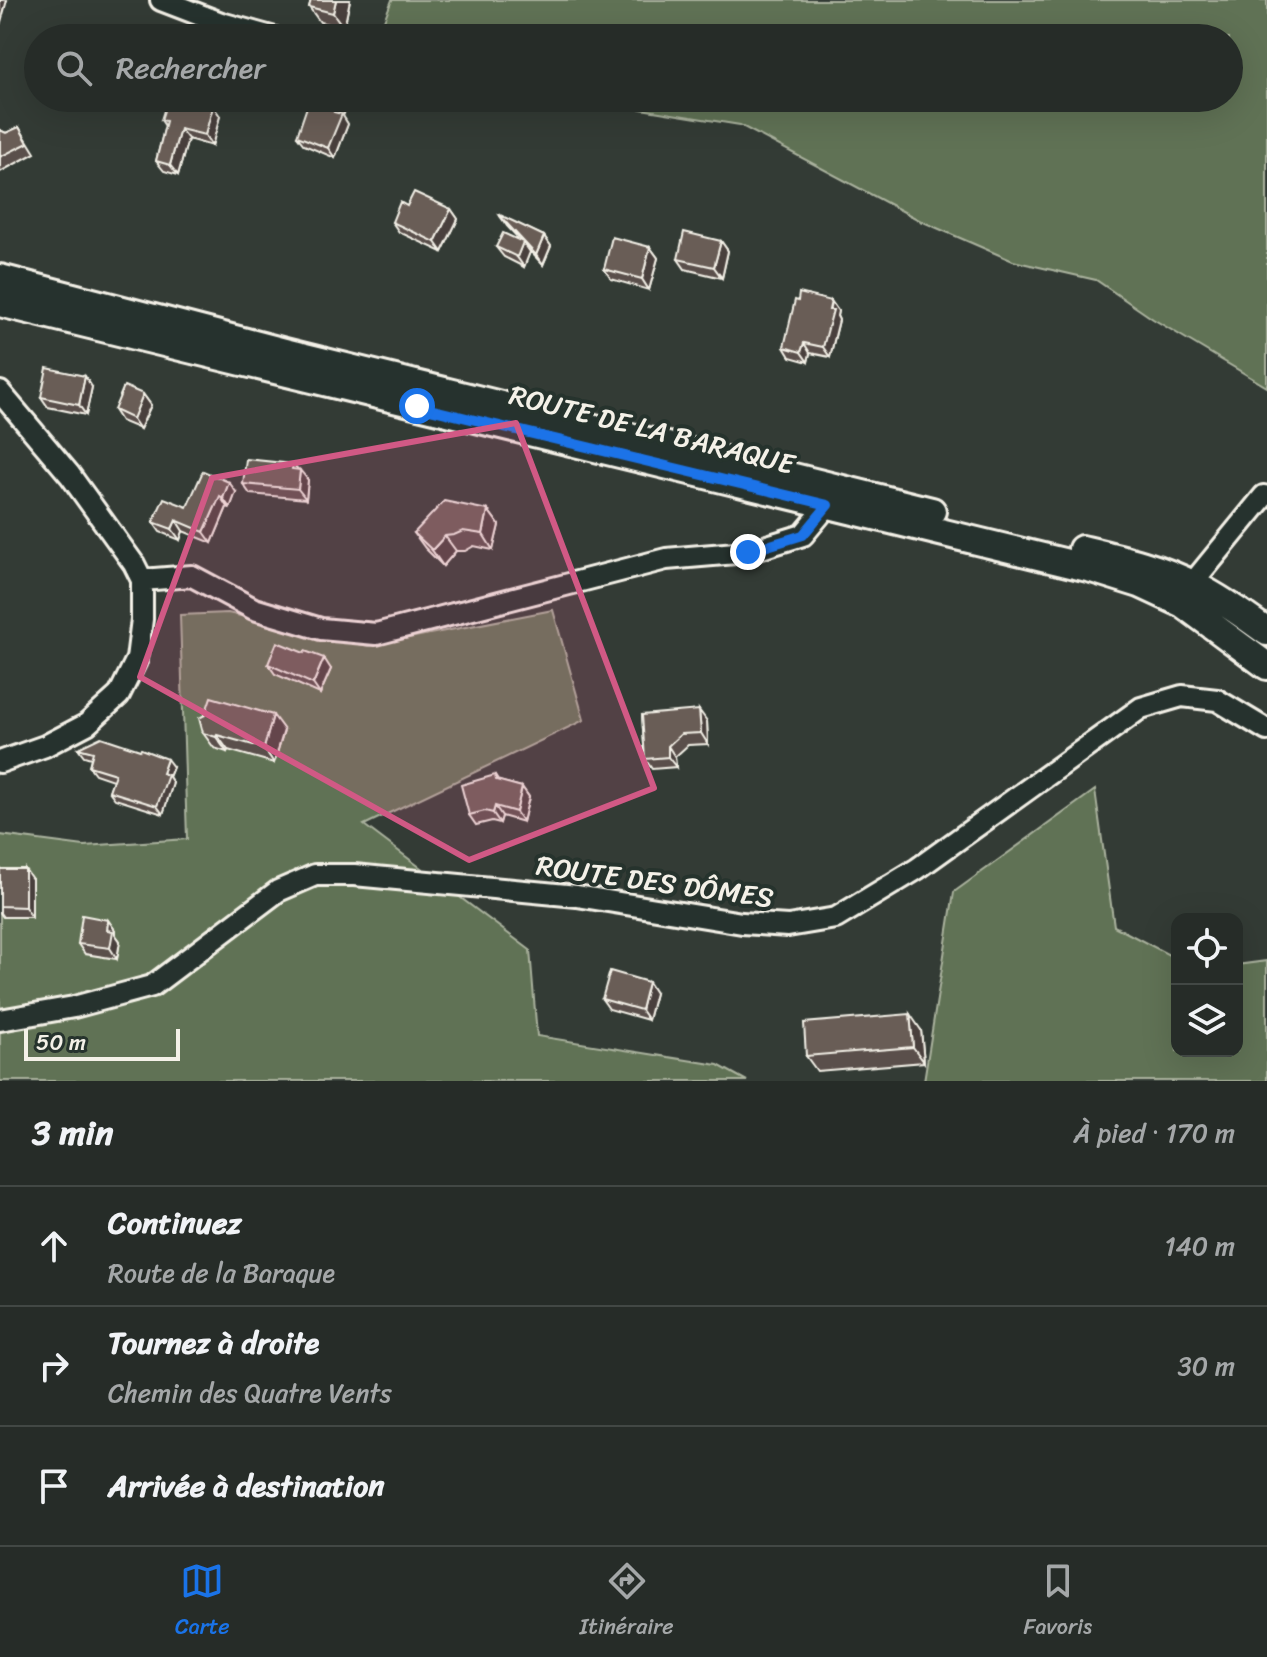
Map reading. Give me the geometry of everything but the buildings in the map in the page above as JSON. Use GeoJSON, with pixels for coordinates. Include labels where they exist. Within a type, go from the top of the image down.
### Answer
{"type":"FeatureCollection","features":[{"type":"Feature","properties":{"kind":"main road","name":"ROUTE DE LA BARAQUE"},"geometry":{"type":"LineString","coordinates":[[0,278],[830,496],[1092,569],[1140,584],[1183,604],[1267,666]]}},
{"type":"Feature","properties":{"kind":"main road","name":"ROUTE DE LA BARAQUE"},"geometry":{"type":"LineString","coordinates":[[0,303],[830,496],[1137,562],[1192,584],[1267,632]]}},
{"type":"Feature","properties":{"kind":"street"},"geometry":{"type":"LineString","coordinates":[[161,0],[225,24]]}},
{"type":"Feature","properties":{"kind":"street"},"geometry":{"type":"LineString","coordinates":[[0,392],[70,475],[134,564],[142,580],[143,610],[137,659],[119,695],[87,724],[45,746],[0,762]]}},
{"type":"Feature","properties":{"kind":"street"},"geometry":{"type":"LineString","coordinates":[[142,580],[192,576],[254,609],[321,629],[376,634],[666,559],[748,552],[803,535],[830,496]]}},
{"type":"Feature","properties":{"kind":"street"},"geometry":{"type":"LineString","coordinates":[[1192,584],[1264,496]]}},
{"type":"Feature","properties":{"kind":"street","name":"ROUTE DES DÔMES"},"geometry":{"type":"LineString","coordinates":[[0,1020],[74,1007],[152,986],[278,891],[315,875],[354,875],[577,896],[742,923],[788,926],[836,918],[917,869],[1141,708],[1182,696],[1217,700],[1267,730]]}},
{"type":"Feature","properties":{"kind":"highlighted area"},"geometry":{"type":"Polygon","coordinates":[[[516,423],[654,788],[469,860],[140,677],[212,478],[516,423]]]}},
{"type":"Feature","properties":{"kind":"green space"},"geometry":{"type":"Polygon","coordinates":[[[392,0],[1267,0],[1267,387],[1153,319],[1096,280],[1013,261],[921,221],[740,125],[660,112],[1243,112],[1243,24],[383,24],[392,0]]]}},
{"type":"Feature","properties":{"kind":"green space"},"geometry":{"type":"Polygon","coordinates":[[[553,610],[584,720],[364,825],[530,950],[537,1036],[718,1065],[747,1081],[0,1081],[0,835],[84,846],[187,839],[180,615],[228,613],[368,646],[553,610]]]}},
{"type":"Feature","properties":{"kind":"green space"},"geometry":{"type":"Polygon","coordinates":[[[1095,790],[1114,926],[1171,956],[1171,1057],[1243,1057],[1243,964],[1267,961],[1267,1081],[924,1081],[954,892],[1095,790]]]}},
{"type":"Feature","properties":{"kind":"route"},"geometry":{"type":"LineString","coordinates":[[417,406],[828,505],[803,535],[748,552]]}}]}
